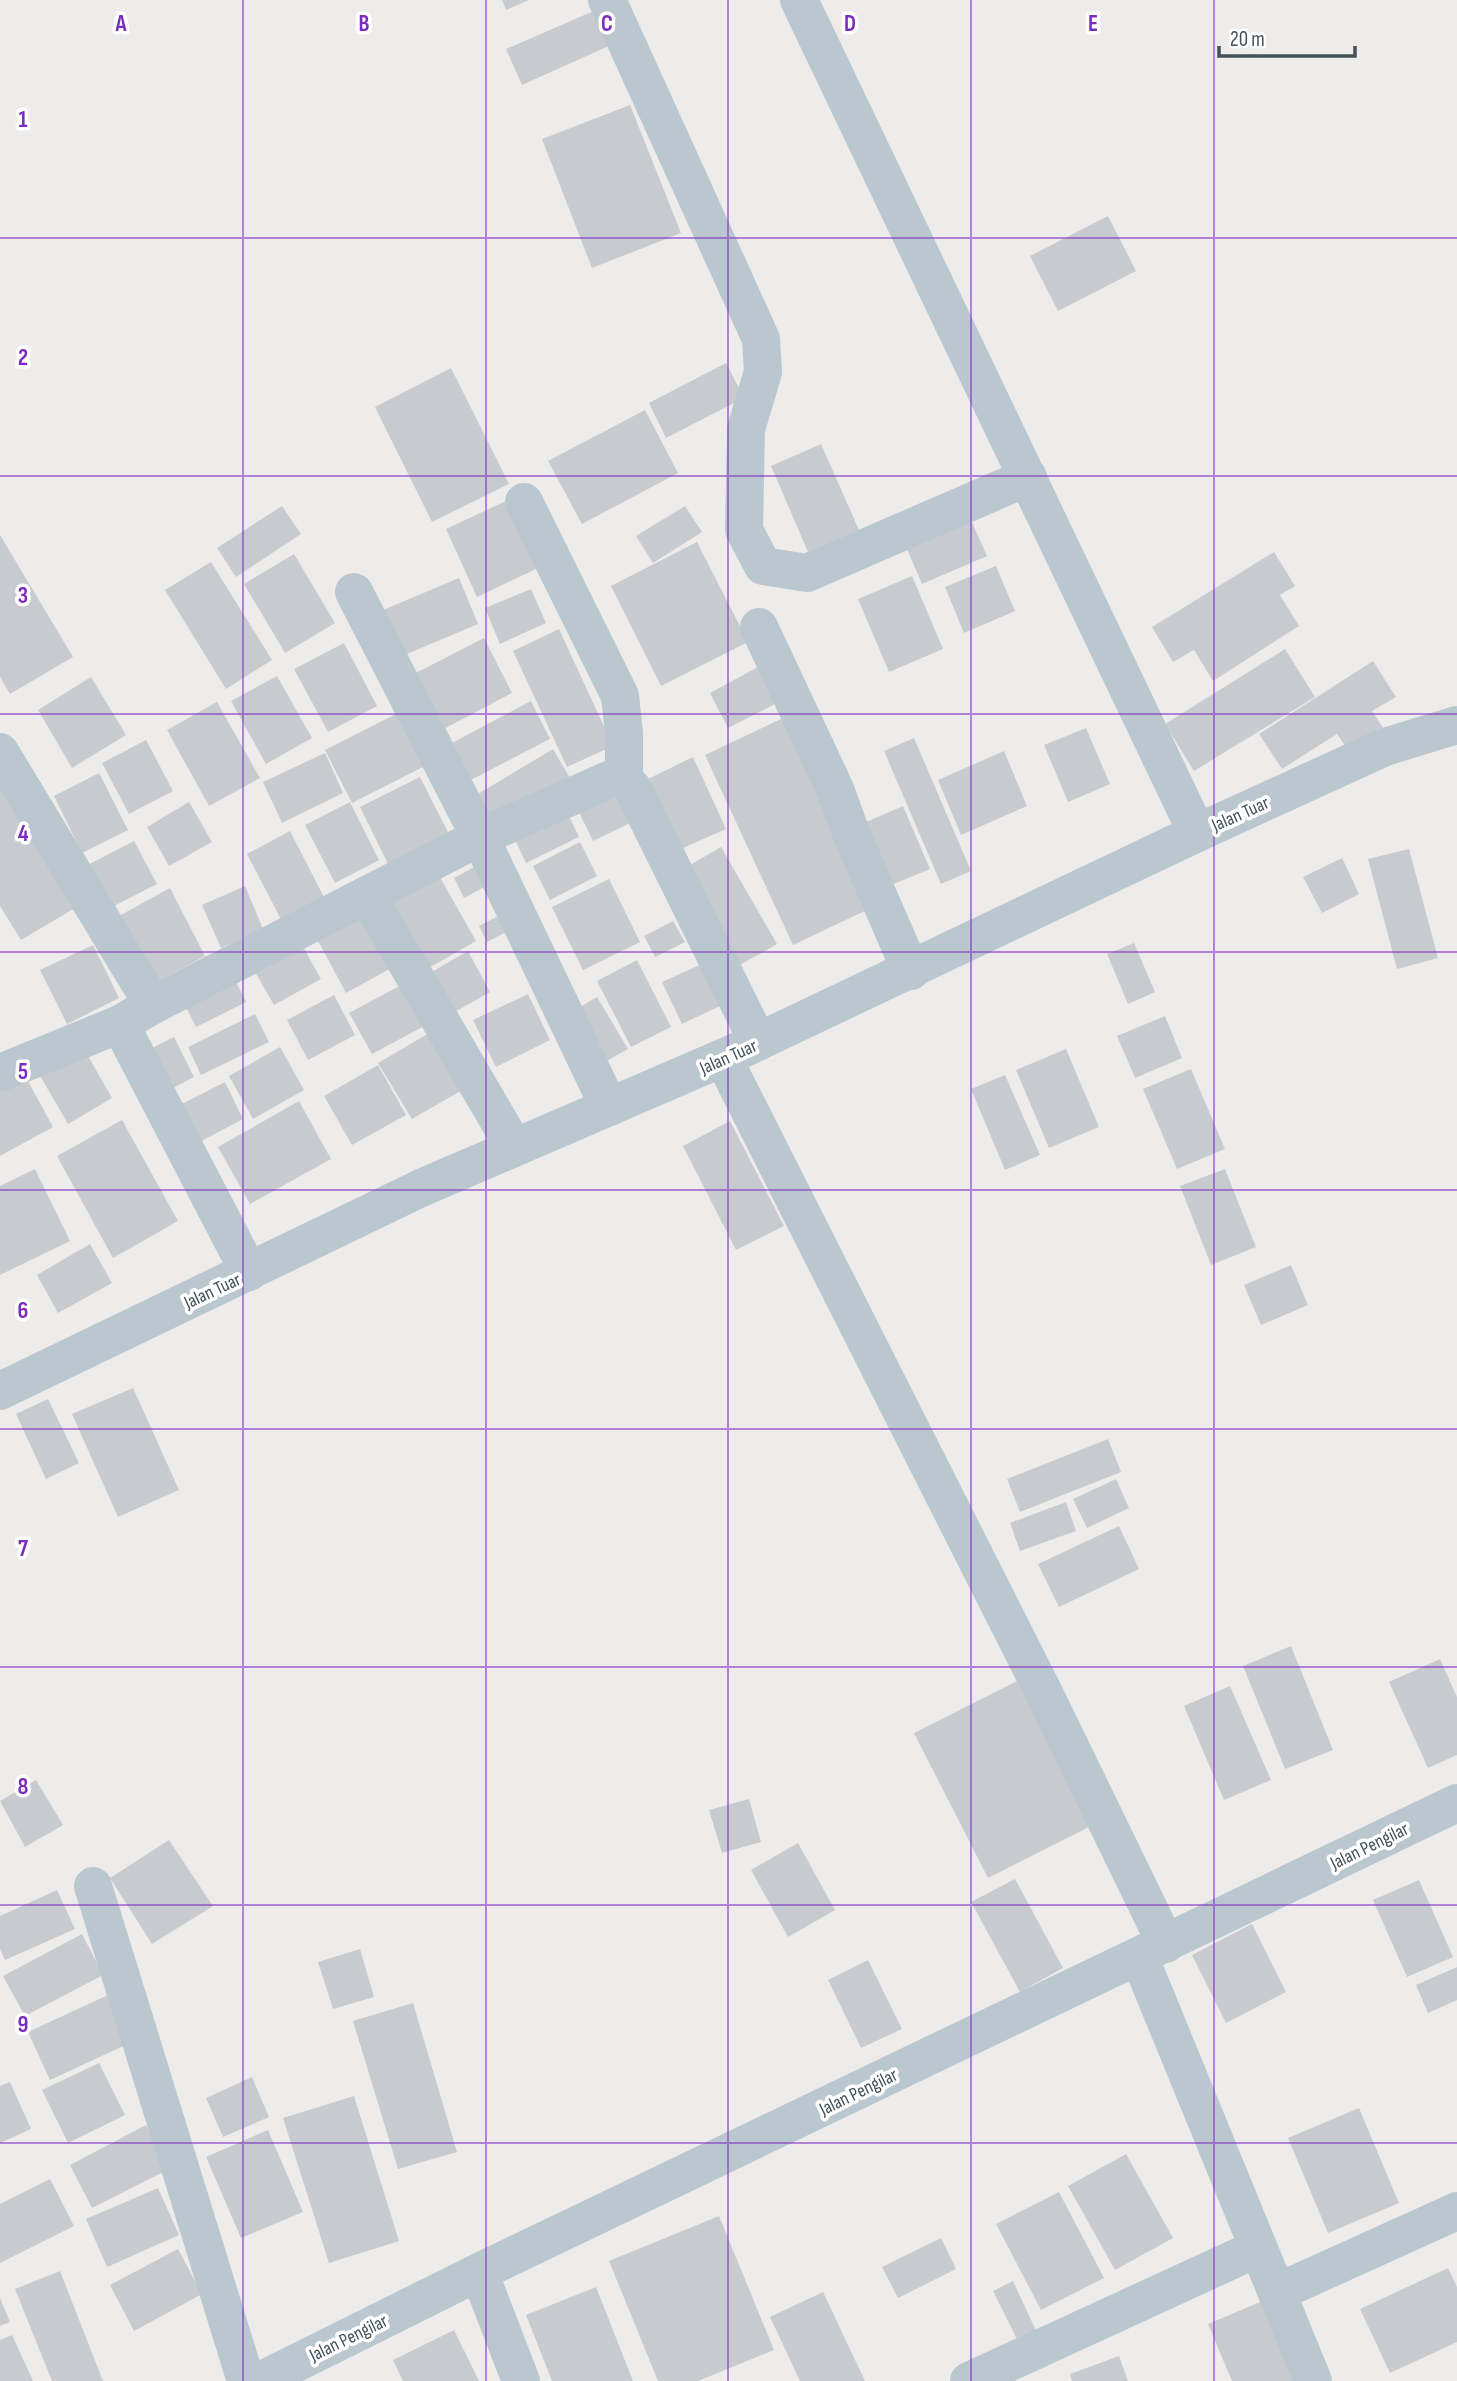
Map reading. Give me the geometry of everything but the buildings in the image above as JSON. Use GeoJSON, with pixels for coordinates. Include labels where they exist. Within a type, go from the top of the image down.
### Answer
{"type":"FeatureCollection","features":[{"type":"Feature","properties":{"kind":"street"},"geometry":{"type":"LineString","coordinates":[[607,0],[761,339],[763,372],[746,429],[744,530],[763,566],[807,573],[1027,477]]}},
{"type":"Feature","properties":{"kind":"street"},"geometry":{"type":"LineString","coordinates":[[799,0],[1197,833]]}},
{"type":"Feature","properties":{"kind":"street"},"geometry":{"type":"LineString","coordinates":[[524,502],[620,696],[624,733],[624,779],[633,789],[758,1042]]}},
{"type":"Feature","properties":{"kind":"street"},"geometry":{"type":"LineString","coordinates":[[354,592],[480,837],[609,1107]]}},
{"type":"Feature","properties":{"kind":"street"},"geometry":{"type":"LineString","coordinates":[[760,627],[835,789],[851,833],[911,971]]}},
{"type":"Feature","properties":{"kind":"street","name":"Jalan Tuar"},"geometry":{"type":"LineString","coordinates":[[0,1391],[421,1188],[758,1042],[1197,833],[1385,747],[1457,725]]}},
{"type":"Feature","properties":{"kind":"street"},"geometry":{"type":"LineString","coordinates":[[0,752],[153,1004]]}},
{"type":"Feature","properties":{"kind":"street"},"geometry":{"type":"LineString","coordinates":[[0,1073],[120,1024],[153,1004],[480,837],[611,779],[624,779]]}},
{"type":"Feature","properties":{"kind":"street"},"geometry":{"type":"LineString","coordinates":[[367,895],[514,1147]]}},
{"type":"Feature","properties":{"kind":"street"},"geometry":{"type":"LineString","coordinates":[[120,1024],[249,1272]]}},
{"type":"Feature","properties":{"kind":"street"},"geometry":{"type":"LineString","coordinates":[[723,1058],[1044,1693],[1152,1950],[1258,2248],[1313,2381]]}},
{"type":"Feature","properties":{"kind":"street","name":"Jalan Pengilar"},"geometry":{"type":"LineString","coordinates":[[260,2381],[479,2272],[1457,1803]]}},
{"type":"Feature","properties":{"kind":"street"},"geometry":{"type":"LineString","coordinates":[[93,1886],[246,2381]]}},
{"type":"Feature","properties":{"kind":"street"},"geometry":{"type":"LineString","coordinates":[[1278,2292],[1457,2211]]}},
{"type":"Feature","properties":{"kind":"street"},"geometry":{"type":"LineString","coordinates":[[969,2381],[1258,2248]]}},
{"type":"Feature","properties":{"kind":"street"},"geometry":{"type":"LineString","coordinates":[[479,2272],[521,2381]]}}]}
